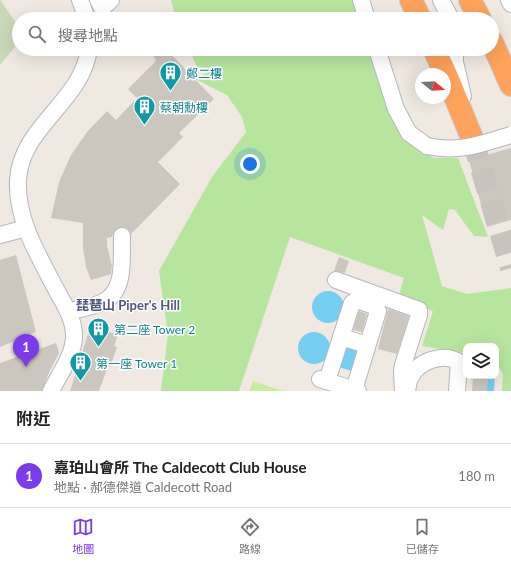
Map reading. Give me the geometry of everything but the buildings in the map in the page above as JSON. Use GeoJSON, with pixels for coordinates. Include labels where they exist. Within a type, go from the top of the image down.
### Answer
{"type":"FeatureCollection","features":[{"type":"Feature","properties":{"kind":"highway"},"geometry":{"type":"LineString","coordinates":[[411,0],[417,12]]}},
{"type":"Feature","properties":{"kind":"highway"},"geometry":{"type":"LineString","coordinates":[[470,0],[476,12]]}},
{"type":"Feature","properties":{"kind":"highway"},"geometry":{"type":"LineString","coordinates":[[437,56],[472,138]]}},
{"type":"Feature","properties":{"kind":"highway"},"geometry":{"type":"LineString","coordinates":[[496,56],[511,85]]}},
{"type":"Feature","properties":{"kind":"street"},"geometry":{"type":"LineString","coordinates":[[80,0],[84,12]]}},
{"type":"Feature","properties":{"kind":"street"},"geometry":{"type":"LineString","coordinates":[[361,0],[365,12]]}},
{"type":"Feature","properties":{"kind":"street"},"geometry":{"type":"LineString","coordinates":[[441,0],[447,12]]}},
{"type":"Feature","properties":{"kind":"street"},"geometry":{"type":"LineString","coordinates":[[509,0],[511,4]]}},
{"type":"Feature","properties":{"kind":"street"},"geometry":{"type":"LineString","coordinates":[[51,391],[72,349],[74,330],[68,312],[24,226],[18,192],[18,174],[23,157],[34,136],[75,86],[85,66],[87,56]]}},
{"type":"Feature","properties":{"kind":"street"},"geometry":{"type":"LineString","coordinates":[[379,56],[396,108],[409,133],[426,146],[441,149],[471,147],[511,134]]}},
{"type":"Feature","properties":{"kind":"street"},"geometry":{"type":"LineString","coordinates":[[456,56],[472,138]]}},
{"type":"Feature","properties":{"kind":"street"},"geometry":{"type":"LineString","coordinates":[[0,235],[19,230],[24,226]]}},
{"type":"Feature","properties":{"kind":"street"},"geometry":{"type":"LineString","coordinates":[[68,312],[100,304],[106,301],[116,290],[120,276],[122,236]]}},
{"type":"Feature","properties":{"kind":"street"},"geometry":{"type":"LineString","coordinates":[[336,280],[417,308],[419,310],[419,315],[402,365],[403,391]]}},
{"type":"Feature","properties":{"kind":"street"},"geometry":{"type":"LineString","coordinates":[[357,300],[374,306],[378,311],[367,345],[356,390],[324,380],[341,337],[352,304],[357,300]]}},
{"type":"Feature","properties":{"kind":"street"},"geometry":{"type":"LineString","coordinates":[[341,337],[367,345]]}},
{"type":"Feature","properties":{"kind":"street"},"geometry":{"type":"LineString","coordinates":[[407,391],[413,374],[427,361],[445,357],[455,359],[459,362],[457,391]]}},
{"type":"Feature","properties":{"kind":"green space"},"geometry":{"type":"Polygon","coordinates":[[[0,0],[12,17],[12,50],[0,65],[0,0]]]}},
{"type":"Feature","properties":{"kind":"green space"},"geometry":{"type":"Polygon","coordinates":[[[171,0],[357,0],[360,12],[174,12],[171,0]]]}},
{"type":"Feature","properties":{"kind":"green space"},"geometry":{"type":"Polygon","coordinates":[[[192,56],[374,56],[395,122],[404,140],[434,158],[458,158],[488,237],[474,236],[455,210],[449,209],[443,230],[422,215],[442,286],[467,294],[511,288],[511,391],[502,391],[503,374],[499,368],[499,343],[463,343],[463,353],[422,346],[433,311],[398,298],[404,278],[290,237],[239,391],[161,391],[168,334],[159,271],[212,177],[246,132],[242,117],[227,95],[195,79],[216,68],[197,67],[192,56]]]}},
{"type":"Feature","properties":{"kind":"green space"},"geometry":{"type":"Polygon","coordinates":[[[253,381],[283,391],[249,391],[253,381]]]}},
{"type":"Feature","properties":{"kind":"water"},"geometry":{"type":"Polygon","coordinates":[[[325,291],[331,291],[341,298],[344,307],[343,313],[337,320],[331,323],[325,323],[315,316],[312,310],[312,304],[319,294],[325,291]]]}},
{"type":"Feature","properties":{"kind":"water"},"geometry":{"type":"Polygon","coordinates":[[[314,332],[320,333],[327,339],[330,348],[329,354],[323,361],[314,364],[308,363],[301,357],[298,348],[299,342],[305,335],[314,332]]]}},
{"type":"Feature","properties":{"kind":"water"},"geometry":{"type":"Polygon","coordinates":[[[343,345],[360,350],[354,372],[336,366],[343,345]]]}},
{"type":"Feature","properties":{"kind":"water"},"geometry":{"type":"Polygon","coordinates":[[[483,379],[495,379],[494,391],[481,391],[483,379]]]}},
{"type":"Feature","properties":{"kind":"tunnel"},"geometry":{"type":"LineString","coordinates":[[472,138],[511,268]]}},
{"type":"Feature","properties":{"kind":"place","name":"鄭二樓"},"geometry":{"type":"Point","coordinates":[171,92]}},
{"type":"Feature","properties":{"kind":"place","name":"蔡朝勳樓"},"geometry":{"type":"Point","coordinates":[144,126]}},
{"type":"Feature","properties":{"kind":"place","name":"第二座 Tower 2"},"geometry":{"type":"Point","coordinates":[99,348]}},
{"type":"Feature","properties":{"kind":"place","name":"嘉珀山會所 The Caldecott Club House"},"geometry":{"type":"Point","coordinates":[26,367]}},
{"type":"Feature","properties":{"kind":"place","name":"第一座 Tower 1"},"geometry":{"type":"Point","coordinates":[80,382]}},
{"type":"Feature","properties":{"kind":"district","name":"琵琶山 Piper's Hill"},"geometry":{"type":"Point","coordinates":[128,305]}}]}
